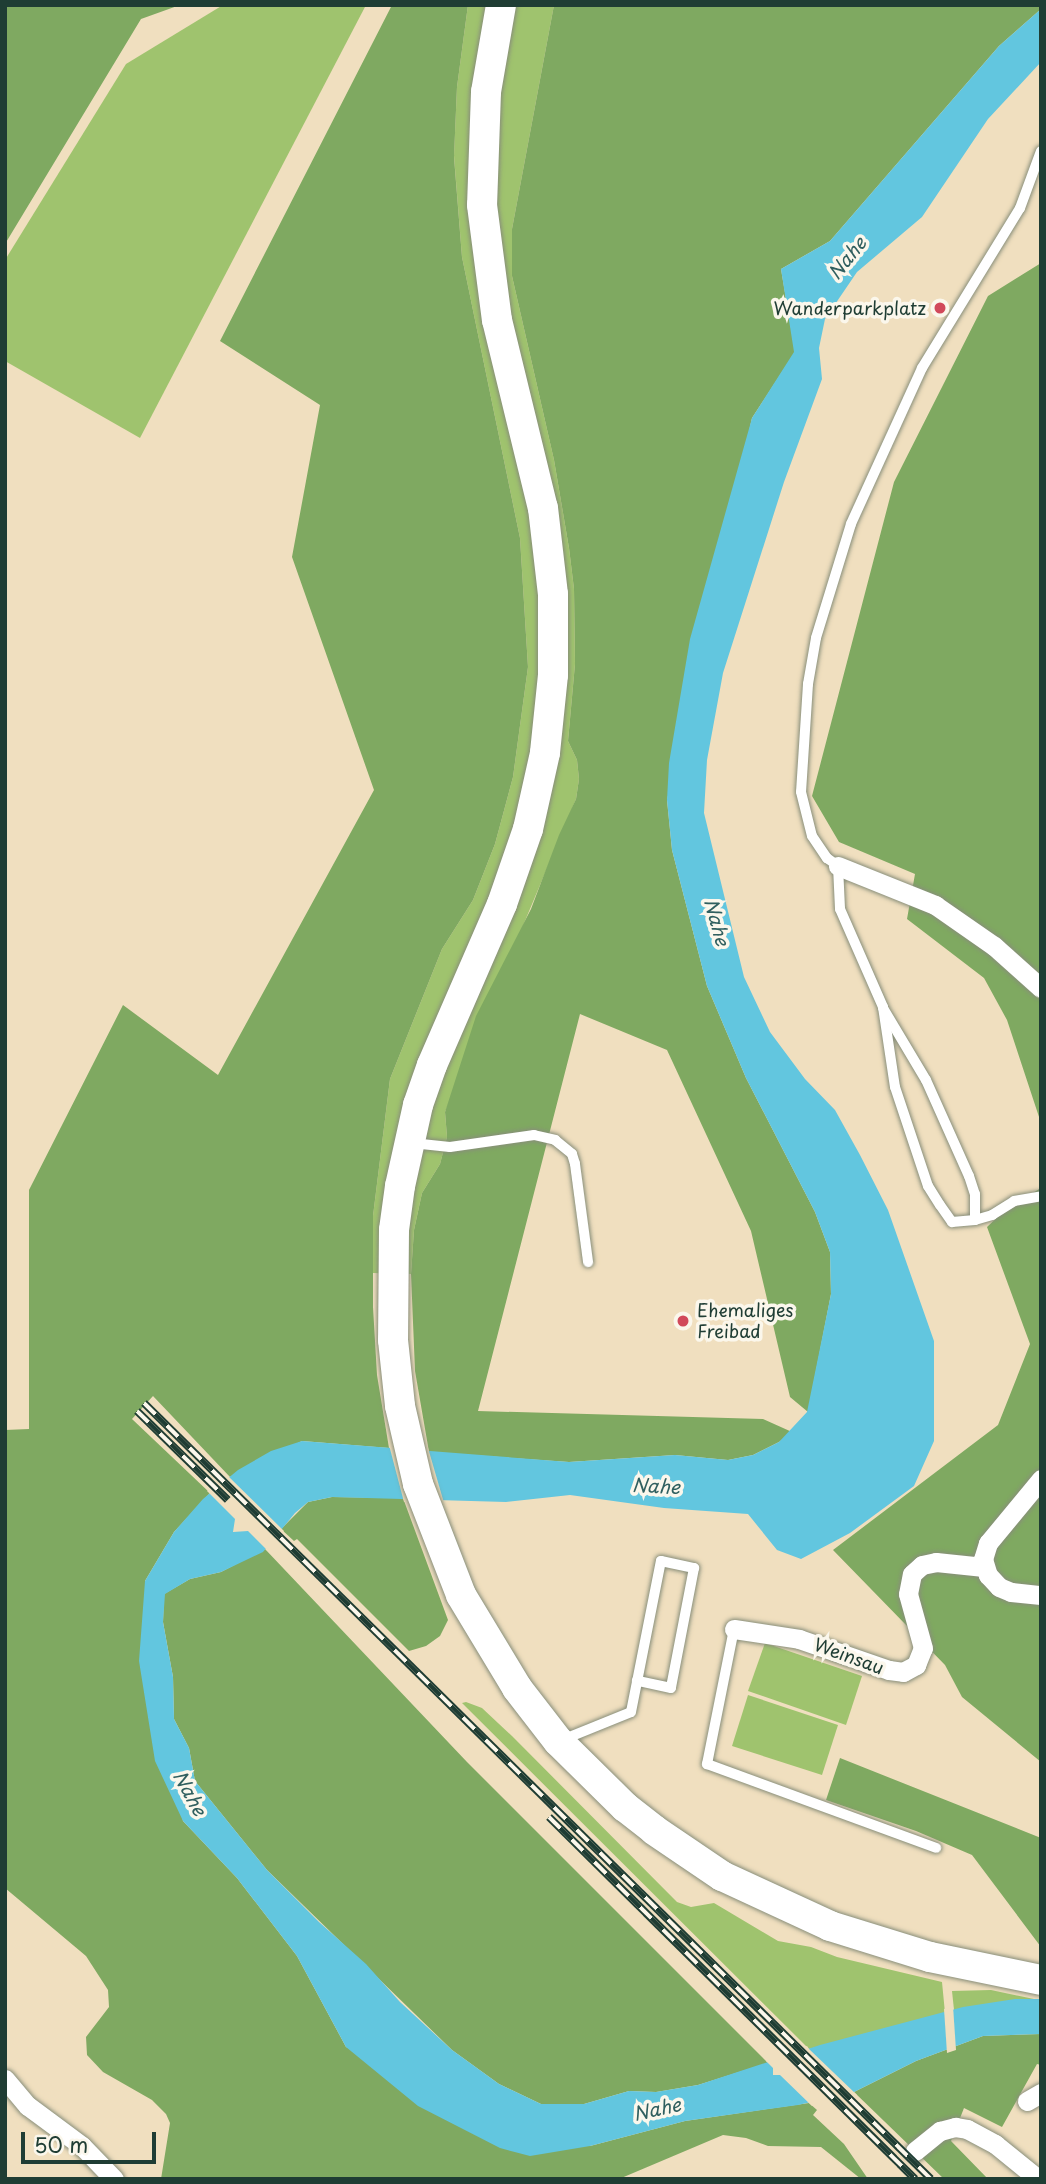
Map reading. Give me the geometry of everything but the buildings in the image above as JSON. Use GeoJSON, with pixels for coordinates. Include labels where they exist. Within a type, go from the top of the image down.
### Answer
{"type":"FeatureCollection","features":[{"type":"Feature","properties":{"kind":"main road"},"geometry":{"type":"LineString","coordinates":[[501,5],[485,92],[482,205],[498,320],[534,466],[549,551],[554,636],[551,701],[537,792],[516,867],[432,1065],[408,1143],[394,1230],[392,1273],[396,1373],[408,1445],[430,1522],[461,1595],[497,1659],[558,1741],[625,1807],[699,1862],[757,1894],[830,1926],[895,1948],[1041,1980]]}},
{"type":"Feature","properties":{"kind":"street"},"geometry":{"type":"LineString","coordinates":[[838,866],[934,905],[994,946],[1041,988]]}},
{"type":"Feature","properties":{"kind":"street"},"geometry":{"type":"LineString","coordinates":[[1041,1479],[988,1543],[984,1567],[994,1583],[1005,1590],[1041,1595]]}},
{"type":"Feature","properties":{"kind":"street","name":"Weinsau"},"geometry":{"type":"LineString","coordinates":[[734,1629],[799,1639],[889,1670],[903,1672],[916,1665],[923,1648],[908,1594],[912,1574],[922,1565],[936,1562],[984,1567]]}},
{"type":"Feature","properties":{"kind":"street"},"geometry":{"type":"LineString","coordinates":[[5,2079],[28,2106],[82,2146],[114,2179]]}},
{"type":"Feature","properties":{"kind":"street"},"geometry":{"type":"LineString","coordinates":[[915,2151],[940,2131],[955,2127],[967,2129],[995,2144],[1038,2179]]}},
{"type":"Feature","properties":{"kind":"lane"},"geometry":{"type":"LineString","coordinates":[[975,1220],[975,1194],[969,1176],[926,1080],[883,1007],[840,909],[838,866],[827,858],[812,836],[801,792],[808,684],[816,638],[832,578],[851,524],[922,368],[1020,208],[1041,151]]}},
{"type":"Feature","properties":{"kind":"lane"},"geometry":{"type":"LineString","coordinates":[[883,1007],[895,1087],[928,1186],[952,1222],[975,1220],[992,1215],[1014,1201],[1041,1196]]}},
{"type":"Feature","properties":{"kind":"lane"},"geometry":{"type":"LineString","coordinates":[[408,1143],[446,1147],[534,1135],[555,1140],[572,1154],[575,1164],[588,1262]]}},
{"type":"Feature","properties":{"kind":"lane"},"geometry":{"type":"LineString","coordinates":[[558,1741],[631,1712],[637,1681],[661,1561],[694,1568],[671,1688],[637,1681]]}},
{"type":"Feature","properties":{"kind":"lane"},"geometry":{"type":"LineString","coordinates":[[734,1629],[706,1764],[936,1848]]}},
{"type":"Feature","properties":{"kind":"green space"},"geometry":{"type":"Polygon","coordinates":[[[5,5],[180,5],[141,19],[5,244],[5,5]]]}},
{"type":"Feature","properties":{"kind":"green space"},"geometry":{"type":"Polygon","coordinates":[[[223,5],[366,5],[140,438],[5,361],[5,260],[126,64],[223,5]]]}},
{"type":"Feature","properties":{"kind":"green space"},"geometry":{"type":"Polygon","coordinates":[[[392,5],[468,5],[457,87],[454,157],[462,257],[520,538],[528,667],[513,777],[495,844],[473,900],[442,949],[390,1079],[373,1216],[373,1307],[377,1375],[389,1448],[302,1441],[230,1477],[153,1396],[132,1419],[210,1493],[174,1532],[145,1581],[183,1821],[237,1878],[297,1956],[346,2047],[590,2146],[685,2121],[809,2103],[817,2110],[813,2115],[844,2144],[868,2179],[861,2179],[821,2147],[768,2146],[746,2138],[723,2135],[619,2179],[161,2179],[170,2123],[166,2114],[152,2100],[103,2072],[87,2055],[86,2037],[109,2007],[108,1990],[86,1956],[5,1888],[5,1430],[29,1429],[29,1190],[123,1005],[218,1075],[374,790],[292,557],[320,405],[220,341],[392,5]]]}},
{"type":"Feature","properties":{"kind":"green space"},"geometry":{"type":"Polygon","coordinates":[[[468,5],[554,5],[512,229],[512,276],[554,460],[569,548],[574,589],[575,664],[568,741],[577,760],[579,779],[576,799],[445,1112],[447,1137],[440,1164],[422,1193],[414,1230],[411,1274],[373,1273],[373,1216],[390,1079],[442,949],[473,900],[495,844],[513,777],[528,667],[520,538],[462,257],[454,156],[457,87],[468,5]]]}},
{"type":"Feature","properties":{"kind":"green space"},"geometry":{"type":"Polygon","coordinates":[[[554,5],[1041,5],[1041,9],[999,46],[830,241],[781,269],[795,352],[752,418],[667,800],[672,850],[707,986],[746,1078],[815,1212],[830,1252],[831,1294],[808,1412],[790,1397],[751,1231],[667,1050],[580,1014],[478,1411],[763,1419],[792,1432],[753,1455],[728,1460],[675,1455],[569,1462],[429,1452],[415,1371],[411,1274],[414,1230],[422,1193],[440,1164],[447,1137],[445,1112],[476,1016],[531,909],[559,835],[576,799],[579,779],[577,760],[568,741],[575,664],[574,589],[569,548],[554,460],[512,276],[512,229],[554,5]]]}},
{"type":"Feature","properties":{"kind":"green space"},"geometry":{"type":"Polygon","coordinates":[[[1041,263],[1041,1123],[1007,1020],[984,978],[907,919],[915,874],[839,842],[812,796],[894,482],[988,296],[1041,263]]]}},
{"type":"Feature","properties":{"kind":"green space"},"geometry":{"type":"Polygon","coordinates":[[[1041,1188],[1041,1762],[962,1697],[945,1665],[833,1550],[998,1425],[1030,1344],[987,1227],[1006,1209],[1041,1188]]]}},
{"type":"Feature","properties":{"kind":"green space"},"geometry":{"type":"Polygon","coordinates":[[[332,1497],[403,1498],[448,1620],[440,1636],[426,1646],[409,1651],[297,1539],[294,1541],[281,1529],[308,1502],[332,1497]]]}},
{"type":"Feature","properties":{"kind":"green space"},"geometry":{"type":"Polygon","coordinates":[[[265,1549],[467,1762],[768,2063],[698,2085],[656,2092],[629,2091],[584,2104],[541,2104],[499,2084],[452,2050],[267,1870],[195,1781],[189,1748],[174,1719],[173,1677],[163,1622],[164,1594],[190,1579],[221,1572],[265,1549]]]}},
{"type":"Feature","properties":{"kind":"green space"},"geometry":{"type":"Polygon","coordinates":[[[765,1643],[862,1676],[846,1725],[748,1691],[765,1643]]]}},
{"type":"Feature","properties":{"kind":"green space"},"geometry":{"type":"Polygon","coordinates":[[[748,1695],[838,1725],[822,1775],[732,1746],[748,1695]]]}},
{"type":"Feature","properties":{"kind":"green space"},"geometry":{"type":"Polygon","coordinates":[[[462,1703],[482,1708],[512,1736],[677,1902],[691,1907],[714,1903],[778,1941],[811,1947],[837,1957],[942,1982],[945,2013],[809,2049],[462,1703]]]}},
{"type":"Feature","properties":{"kind":"green space"},"geometry":{"type":"Polygon","coordinates":[[[840,1758],[1041,1838],[1041,1947],[972,1855],[916,1831],[826,1800],[840,1758]]]}},
{"type":"Feature","properties":{"kind":"green space"},"geometry":{"type":"Polygon","coordinates":[[[991,1990],[1034,1999],[954,2010],[952,1991],[991,1990]]]}},
{"type":"Feature","properties":{"kind":"green space"},"geometry":{"type":"Polygon","coordinates":[[[1041,2034],[1041,2065],[1037,2064],[1002,2127],[964,2108],[951,2141],[988,2179],[944,2179],[854,2092],[916,2061],[983,2036],[1041,2034]]]}},
{"type":"Feature","properties":{"kind":"water","name":"Nahe"},"geometry":{"type":"Polygon","coordinates":[[[1041,9],[1041,62],[988,119],[922,217],[857,272],[825,319],[819,348],[822,379],[784,482],[723,673],[707,760],[704,813],[744,977],[770,1032],[805,1079],[835,1110],[860,1155],[888,1210],[934,1341],[934,1441],[914,1486],[850,1533],[801,1559],[777,1550],[748,1514],[664,1508],[570,1495],[506,1502],[332,1497],[308,1502],[295,1513],[263,1552],[221,1572],[190,1579],[165,1594],[163,1622],[173,1677],[174,1719],[189,1748],[195,1781],[267,1870],[366,1964],[400,2002],[452,2050],[499,2084],[541,2104],[584,2104],[629,2091],[656,2092],[698,2085],[820,2045],[963,2007],[1015,1999],[1041,1999],[1041,2034],[983,2036],[916,2061],[854,2092],[798,2105],[685,2121],[590,2146],[530,2156],[500,2148],[418,2106],[346,2047],[297,1956],[237,1878],[183,1821],[155,1761],[139,1661],[145,1581],[174,1532],[203,1499],[238,1470],[271,1451],[302,1441],[569,1462],[675,1455],[728,1460],[753,1455],[779,1442],[807,1412],[831,1294],[830,1252],[815,1212],[746,1078],[707,986],[672,850],[667,800],[669,763],[690,639],[752,418],[794,352],[781,269],[830,241],[999,46],[1041,9]]]}},
{"type":"Feature","properties":{"kind":"pier"},"geometry":{"type":"Polygon","coordinates":[[[389,1445],[428,1448],[444,1503],[404,1502],[389,1445]]]}},
{"type":"Feature","properties":{"kind":"pier"},"geometry":{"type":"Polygon","coordinates":[[[227,1475],[284,1531],[268,1551],[248,1531],[233,1532],[235,1519],[207,1491],[227,1475]]]}},
{"type":"Feature","properties":{"kind":"pier"},"geometry":{"type":"Polygon","coordinates":[[[953,2006],[956,2050],[947,2053],[944,2009],[953,2006]]]}},
{"type":"Feature","properties":{"kind":"pier"},"geometry":{"type":"Polygon","coordinates":[[[807,2046],[857,2095],[812,2106],[780,2075],[773,2075],[773,2068],[766,2061],[807,2046]]]}},
{"type":"Feature","properties":{"kind":"railway"},"geometry":{"type":"LineString","coordinates":[[144,1403],[931,2179]]}},
{"type":"Feature","properties":{"kind":"railway"},"geometry":{"type":"LineString","coordinates":[[137,1411],[228,1500]]}},
{"type":"Feature","properties":{"kind":"railway"},"geometry":{"type":"LineString","coordinates":[[549,1817],[915,2179]]}},
{"type":"Feature","properties":{"kind":"place","name":"Wanderparkplatz"},"geometry":{"type":"Point","coordinates":[940,308]}},
{"type":"Feature","properties":{"kind":"place","name":"Ehemaliges Freibad"},"geometry":{"type":"Point","coordinates":[683,1321]}}]}
